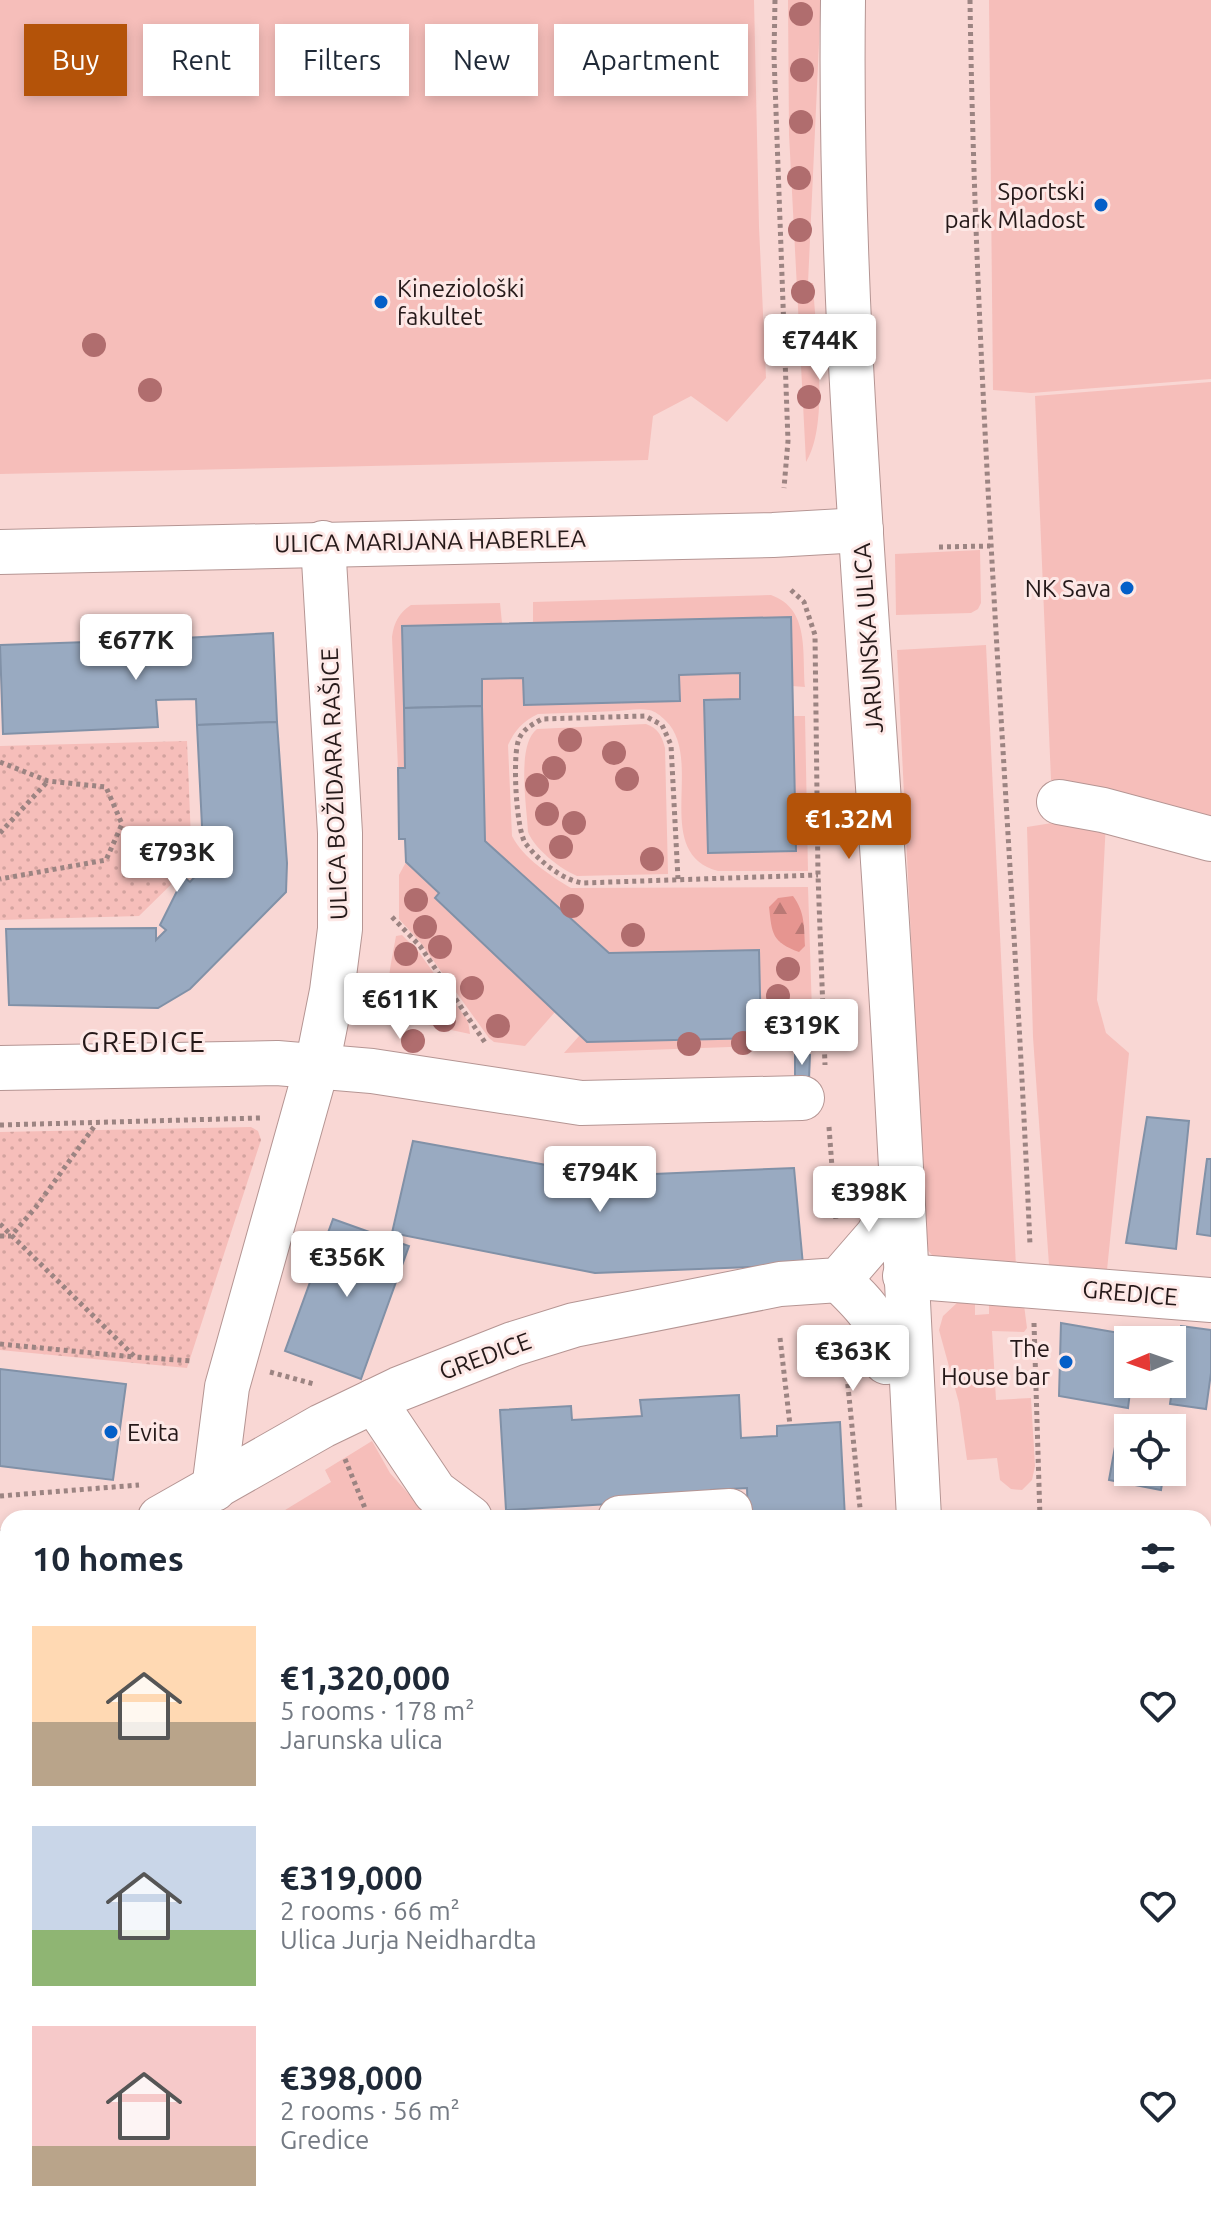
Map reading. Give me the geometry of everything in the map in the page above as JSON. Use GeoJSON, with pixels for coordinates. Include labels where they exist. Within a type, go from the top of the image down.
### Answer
{"type":"FeatureCollection","features":[{"type":"Feature","properties":{"kind":"street","name":"JARUNSKA ULICA"},"geometry":{"type":"LineString","coordinates":[[843,0],[847,231],[861,530],[886,896],[905,1276],[913,1357],[919,1510]]}},
{"type":"Feature","properties":{"kind":"street","name":"ULICA MARIJANA HABERLEA"},"geometry":{"type":"LineString","coordinates":[[0,552],[773,535],[861,530]]}},
{"type":"Feature","properties":{"kind":"street","name":"ULICA BOŽIDARA RAŠICE"},"geometry":{"type":"LineString","coordinates":[[214,1489],[227,1387],[317,1066],[332,991],[342,883],[323,543]]}},
{"type":"Feature","properties":{"kind":"street"},"geometry":{"type":"LineString","coordinates":[[1059,802],[1103,810],[1211,839]]}},
{"type":"Feature","properties":{"kind":"street"},"geometry":{"type":"LineString","coordinates":[[0,1068],[277,1063],[372,1071],[581,1103],[819,1099]]}},
{"type":"Feature","properties":{"kind":"street"},"geometry":{"type":"LineString","coordinates":[[866,1362],[880,1330],[867,1307],[839,1280],[878,1235],[901,1188]]}},
{"type":"Feature","properties":{"kind":"street","name":"JARUNSKA ULICA"},"geometry":{"type":"LineString","coordinates":[[893,1510],[866,1362],[905,1276]]}},
{"type":"Feature","properties":{"kind":"street","name":"GREDICE"},"geometry":{"type":"LineString","coordinates":[[905,1276],[1211,1300]]}},
{"type":"Feature","properties":{"kind":"street","name":"GREDICE"},"geometry":{"type":"LineString","coordinates":[[156,1501],[214,1489],[322,1426],[374,1401],[462,1363],[574,1325],[780,1284],[839,1280]]}},
{"type":"Feature","properties":{"kind":"street"},"geometry":{"type":"LineString","coordinates":[[374,1401],[435,1492],[456,1510]]}},
{"type":"Feature","properties":{"kind":"path"},"geometry":{"type":"LineString","coordinates":[[775,0],[774,56],[788,441],[784,488]]}},
{"type":"Feature","properties":{"kind":"path"},"geometry":{"type":"LineString","coordinates":[[970,0],[973,172],[990,546],[1021,1044],[1030,1246]]}},
{"type":"Feature","properties":{"kind":"path"},"geometry":{"type":"LineString","coordinates":[[939,547],[990,546]]}},
{"type":"Feature","properties":{"kind":"path"},"geometry":{"type":"LineString","coordinates":[[791,590],[804,602],[815,635],[819,1099],[836,1224]]}},
{"type":"Feature","properties":{"kind":"path"},"geometry":{"type":"LineString","coordinates":[[678,879],[671,745],[662,725],[645,716],[542,719],[529,726],[519,738],[515,755],[520,831],[524,843],[570,881],[582,883],[818,875]]}},
{"type":"Feature","properties":{"kind":"path"},"geometry":{"type":"LineString","coordinates":[[0,762],[48,781],[106,787],[122,824],[106,860],[0,879]]}},
{"type":"Feature","properties":{"kind":"path"},"geometry":{"type":"LineString","coordinates":[[0,833],[48,781]]}},
{"type":"Feature","properties":{"kind":"path"},"geometry":{"type":"LineString","coordinates":[[392,917],[420,946],[486,1044]]}},
{"type":"Feature","properties":{"kind":"path"},"geometry":{"type":"LineString","coordinates":[[0,1125],[267,1118]]}},
{"type":"Feature","properties":{"kind":"path"},"geometry":{"type":"LineString","coordinates":[[0,1236],[11,1236],[36,1207],[96,1123]]}},
{"type":"Feature","properties":{"kind":"path"},"geometry":{"type":"LineString","coordinates":[[0,1224],[135,1357]]}},
{"type":"Feature","properties":{"kind":"path"},"geometry":{"type":"LineString","coordinates":[[1034,1321],[1040,1510]]}},
{"type":"Feature","properties":{"kind":"path"},"geometry":{"type":"LineString","coordinates":[[780,1338],[790,1425]]}},
{"type":"Feature","properties":{"kind":"path"},"geometry":{"type":"LineString","coordinates":[[0,1344],[197,1361]]}},
{"type":"Feature","properties":{"kind":"path"},"geometry":{"type":"LineString","coordinates":[[861,1510],[866,1362]]}},
{"type":"Feature","properties":{"kind":"path"},"geometry":{"type":"LineString","coordinates":[[263,1370],[314,1384],[319,1395]]}},
{"type":"Feature","properties":{"kind":"path"},"geometry":{"type":"LineString","coordinates":[[341,1448],[366,1510]]}},
{"type":"Feature","properties":{"kind":"path"},"geometry":{"type":"LineString","coordinates":[[0,1496],[156,1501]]}},
{"type":"Feature","properties":{"kind":"shaded area","name":"Kineziološki fakultet"},"geometry":{"type":"Polygon","coordinates":[[[0,0],[754,0],[766,378],[727,422],[691,396],[653,416],[648,460],[0,474],[0,0]]]}},
{"type":"Feature","properties":{"kind":"shaded area"},"geometry":{"type":"Polygon","coordinates":[[[788,0],[821,0],[808,283],[813,283],[819,401],[818,424],[806,462],[789,134],[788,0]]]}},
{"type":"Feature","properties":{"kind":"shaded area","name":"Sportski park Mladost"},"geometry":{"type":"Polygon","coordinates":[[[989,0],[1211,0],[1211,379],[1031,393],[993,390],[989,0]]]}},
{"type":"Feature","properties":{"kind":"shaded area","name":"NK Sava"},"geometry":{"type":"Polygon","coordinates":[[[1211,382],[1211,821],[1051,780],[1035,396],[1211,382]]]}},
{"type":"Feature","properties":{"kind":"shaded area"},"geometry":{"type":"Polygon","coordinates":[[[980,550],[981,603],[978,609],[971,613],[896,615],[895,554],[980,550]]]}},
{"type":"Feature","properties":{"kind":"shaded area"},"geometry":{"type":"Polygon","coordinates":[[[771,595],[784,602],[798,621],[802,633],[805,687],[792,686],[790,617],[533,623],[533,602],[771,595]]]}},
{"type":"Feature","properties":{"kind":"shaded area"},"geometry":{"type":"Polygon","coordinates":[[[500,603],[502,623],[402,626],[405,768],[398,768],[392,637],[398,618],[411,605],[500,603]]]}},
{"type":"Feature","properties":{"kind":"shaded area"},"geometry":{"type":"Polygon","coordinates":[[[986,645],[1016,1267],[939,1263],[926,1248],[897,650],[986,645]]]}},
{"type":"Feature","properties":{"kind":"shaded area"},"geometry":{"type":"Polygon","coordinates":[[[740,673],[740,699],[704,701],[708,852],[793,716],[805,716],[808,871],[718,871],[698,861],[687,845],[682,825],[681,757],[676,737],[662,717],[645,709],[538,714],[524,723],[508,745],[512,836],[530,859],[571,888],[808,887],[813,1044],[564,1053],[580,1035],[587,1042],[761,1038],[759,950],[609,953],[485,841],[482,679],[523,678],[524,705],[679,701],[679,675],[740,673]]]}},
{"type":"Feature","properties":{"kind":"shaded area"},"geometry":{"type":"Polygon","coordinates":[[[646,724],[659,733],[665,748],[668,874],[577,876],[548,857],[528,832],[524,777],[531,737],[537,729],[646,724]]]}},
{"type":"Feature","properties":{"kind":"shaded area"},"geometry":{"type":"Polygon","coordinates":[[[187,741],[192,864],[139,916],[0,920],[0,746],[187,741]]]}},
{"type":"Feature","properties":{"kind":"shaded area"},"geometry":{"type":"Polygon","coordinates":[[[1083,818],[1106,821],[1097,1000],[1106,1033],[1129,1053],[1107,1270],[1049,1265],[1033,1037],[1027,827],[1083,818]]]}},
{"type":"Feature","properties":{"kind":"shaded area"},"geometry":{"type":"Polygon","coordinates":[[[406,862],[439,893],[435,898],[555,1012],[525,1046],[494,1042],[489,1038],[420,942],[399,919],[399,875],[406,862]]]}},
{"type":"Feature","properties":{"kind":"shaded area"},"geometry":{"type":"Polygon","coordinates":[[[402,935],[418,951],[468,1021],[470,1034],[400,1019],[394,1011],[390,1002],[389,980],[396,936],[402,935]]]}},
{"type":"Feature","properties":{"kind":"shaded area"},"geometry":{"type":"Polygon","coordinates":[[[251,1127],[258,1131],[261,1140],[187,1368],[0,1350],[0,1132],[251,1127]]]}},
{"type":"Feature","properties":{"kind":"shaded area"},"geometry":{"type":"Polygon","coordinates":[[[989,1301],[1024,1305],[1027,1328],[1024,1332],[992,1331],[996,1400],[1031,1398],[1035,1466],[1032,1480],[1022,1490],[1011,1489],[1000,1480],[997,1458],[967,1460],[959,1403],[939,1330],[943,1316],[958,1302],[975,1302],[975,1315],[989,1314],[989,1301]]]}},
{"type":"Feature","properties":{"kind":"shaded area"},"geometry":{"type":"Polygon","coordinates":[[[372,1441],[390,1473],[423,1510],[285,1510],[331,1482],[325,1470],[372,1441]]]}},
{"type":"Feature","properties":{"kind":"green space"},"geometry":{"type":"Polygon","coordinates":[[[793,896],[800,908],[804,926],[805,946],[799,952],[783,945],[775,936],[769,907],[778,898],[793,896]]]}},
{"type":"Feature","properties":{"kind":"building"},"geometry":{"type":"Polygon","coordinates":[[[791,617],[796,851],[708,853],[704,700],[740,699],[740,673],[679,675],[680,701],[524,705],[523,678],[482,679],[482,706],[404,708],[402,626],[791,617]]]}},
{"type":"Feature","properties":{"kind":"building"},"geometry":{"type":"Polygon","coordinates":[[[273,633],[277,722],[197,725],[196,699],[156,700],[158,727],[3,734],[0,645],[273,633]]]}},
{"type":"Feature","properties":{"kind":"building"},"geometry":{"type":"Polygon","coordinates":[[[482,706],[485,841],[609,953],[759,950],[761,1038],[587,1042],[435,898],[439,893],[406,862],[405,839],[399,839],[398,768],[405,768],[404,708],[482,706]]]}},
{"type":"Feature","properties":{"kind":"building"},"geometry":{"type":"Polygon","coordinates":[[[277,722],[287,863],[286,892],[190,989],[158,1008],[9,1005],[6,929],[156,928],[156,940],[166,930],[160,925],[184,877],[190,882],[204,867],[197,725],[277,722]]]}},
{"type":"Feature","properties":{"kind":"building"},"geometry":{"type":"Polygon","coordinates":[[[795,1055],[810,1055],[809,1079],[795,1079],[795,1055]]]}},
{"type":"Feature","properties":{"kind":"building"},"geometry":{"type":"Polygon","coordinates":[[[1147,1117],[1189,1121],[1176,1249],[1126,1243],[1147,1117]]]}},
{"type":"Feature","properties":{"kind":"building"},"geometry":{"type":"Polygon","coordinates":[[[413,1141],[607,1176],[794,1168],[803,1265],[595,1273],[392,1233],[413,1141]]]}},
{"type":"Feature","properties":{"kind":"building"},"geometry":{"type":"Polygon","coordinates":[[[1207,1159],[1211,1159],[1211,1236],[1197,1234],[1207,1159]]]}},
{"type":"Feature","properties":{"kind":"building"},"geometry":{"type":"Polygon","coordinates":[[[333,1219],[409,1246],[361,1379],[285,1351],[333,1219]]]}},
{"type":"Feature","properties":{"kind":"building"},"geometry":{"type":"Polygon","coordinates":[[[1061,1323],[1114,1332],[1114,1398],[1129,1398],[1128,1408],[1059,1396],[1061,1323]]]}},
{"type":"Feature","properties":{"kind":"building"},"geometry":{"type":"Polygon","coordinates":[[[1186,1327],[1211,1330],[1211,1373],[1206,1409],[1170,1404],[1171,1398],[1186,1398],[1186,1327]]]}},
{"type":"Feature","properties":{"kind":"building"},"geometry":{"type":"Polygon","coordinates":[[[0,1369],[126,1384],[113,1480],[0,1466],[0,1369]]]}},
{"type":"Feature","properties":{"kind":"building"},"geometry":{"type":"Polygon","coordinates":[[[739,1395],[741,1438],[777,1436],[777,1426],[840,1422],[845,1510],[748,1510],[747,1488],[711,1490],[711,1498],[506,1510],[500,1410],[571,1406],[572,1420],[642,1416],[640,1400],[739,1395]]]}},
{"type":"Feature","properties":{"kind":"building"},"geometry":{"type":"Polygon","coordinates":[[[1114,1452],[1114,1481],[1109,1480],[1114,1452]]]}},
{"type":"Feature","properties":{"kind":"building"},"geometry":{"type":"Polygon","coordinates":[[[1140,1486],[1162,1486],[1161,1490],[1140,1486]]]}},
{"type":"Feature","properties":{"kind":"place","name":"Sportski park Mladost"},"geometry":{"type":"Point","coordinates":[1101,205]}},
{"type":"Feature","properties":{"kind":"place","name":"Kineziološki fakultet"},"geometry":{"type":"Point","coordinates":[381,302]}},
{"type":"Feature","properties":{"kind":"place","name":"NK Sava"},"geometry":{"type":"Point","coordinates":[1127,588]}},
{"type":"Feature","properties":{"kind":"place","name":"The House bar"},"geometry":{"type":"Point","coordinates":[1066,1362]}},
{"type":"Feature","properties":{"kind":"place","name":"Evita"},"geometry":{"type":"Point","coordinates":[111,1432]}},
{"type":"Feature","properties":{"kind":"district","name":"GREDICE"},"geometry":{"type":"Point","coordinates":[144,1041]}}]}
